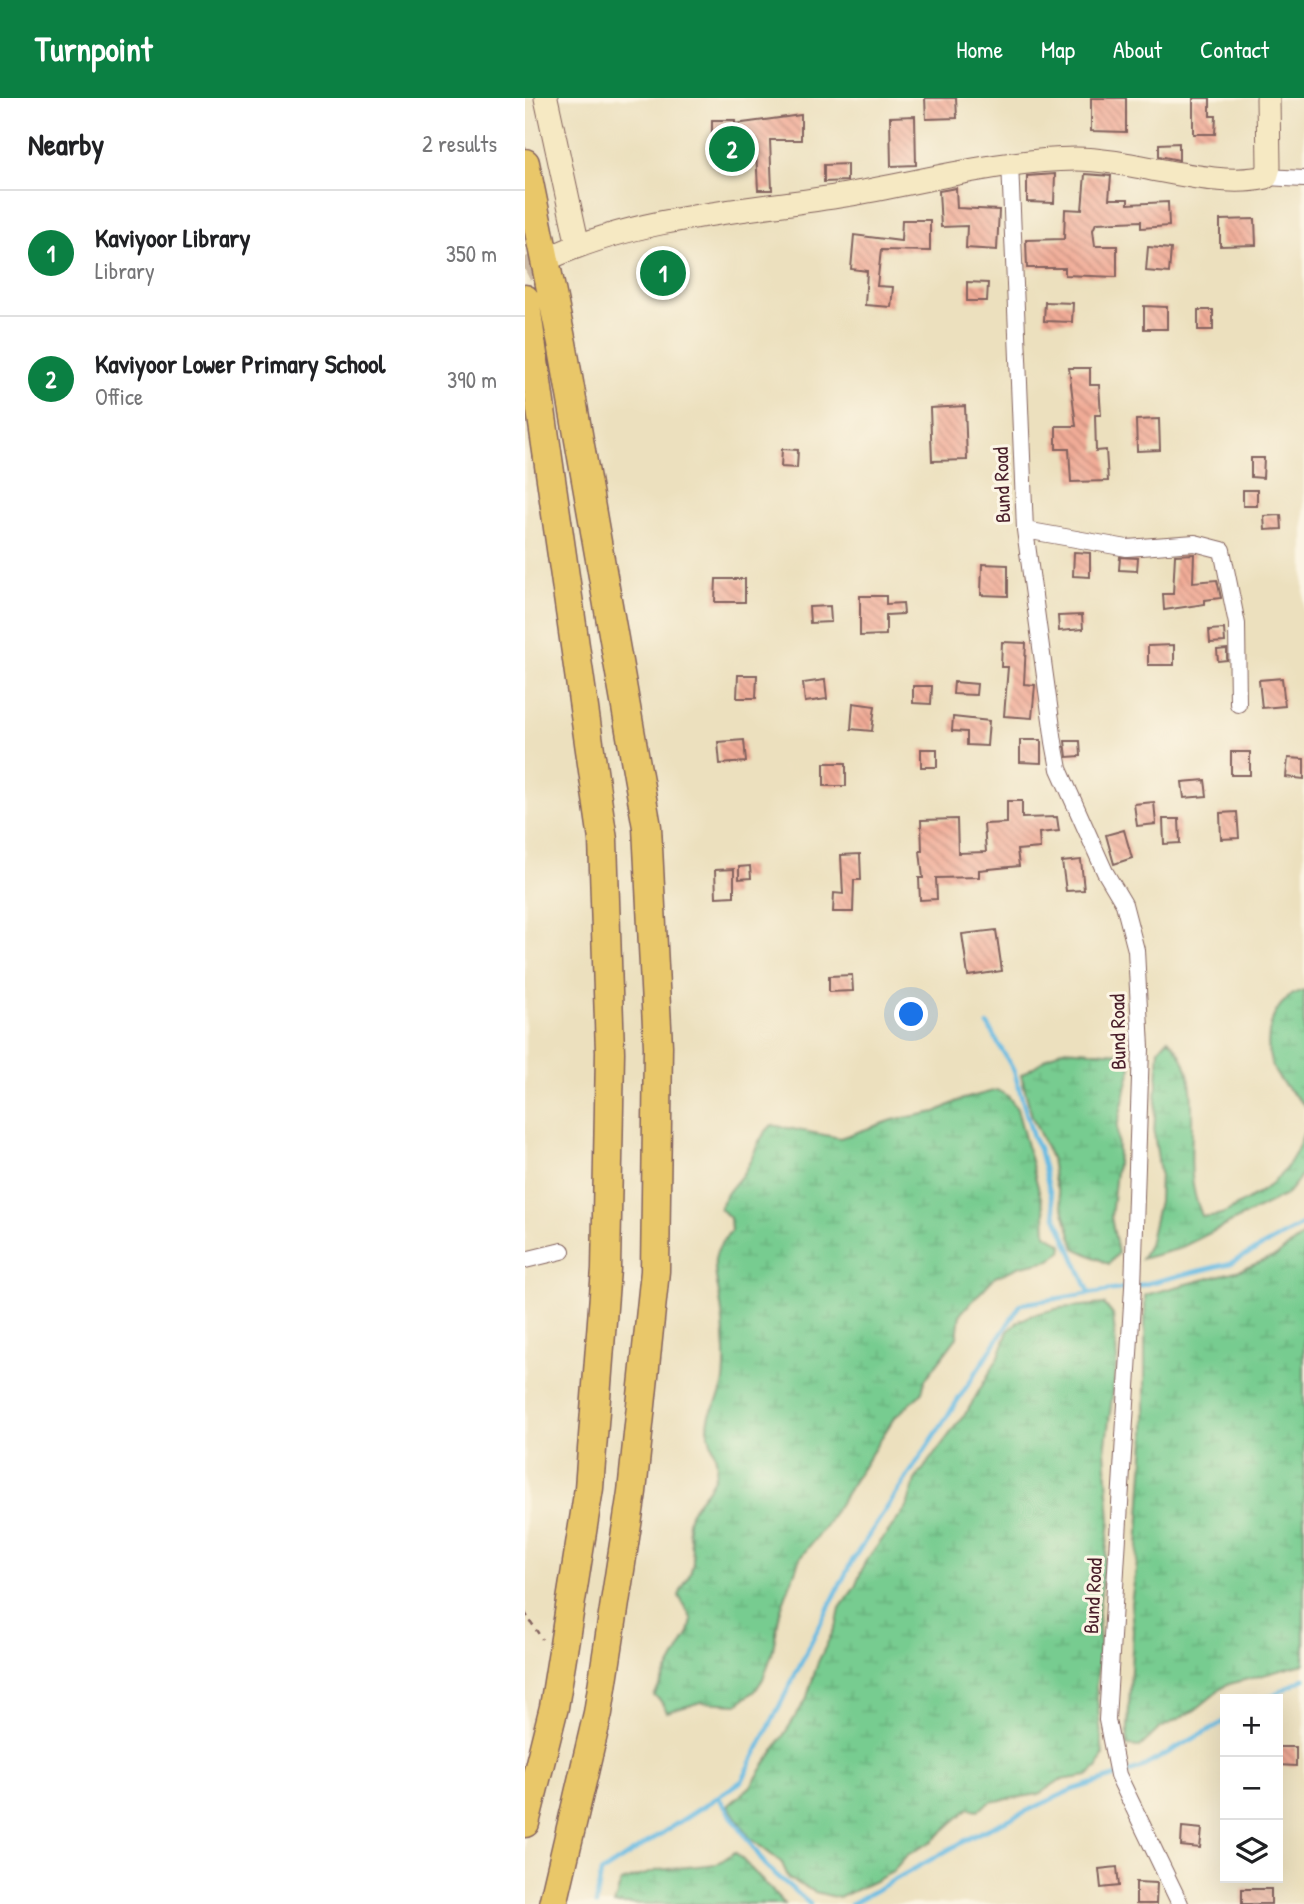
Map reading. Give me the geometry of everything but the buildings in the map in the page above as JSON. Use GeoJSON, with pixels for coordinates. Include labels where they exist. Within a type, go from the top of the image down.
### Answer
{"type":"FeatureCollection","features":[{"type":"Feature","properties":{"kind":"highway"},"geometry":{"type":"LineString","coordinates":[[525,163],[562,343],[647,827],[657,1046],[655,1271],[632,1492],[598,1713],[553,1904]]}},
{"type":"Feature","properties":{"kind":"highway"},"geometry":{"type":"LineString","coordinates":[[525,299],[603,840],[610,1052],[606,1269],[589,1488],[554,1707],[525,1823]]}},
{"type":"Feature","properties":{"kind":"main road"},"geometry":{"type":"LineString","coordinates":[[546,98],[578,246]]}},
{"type":"Feature","properties":{"kind":"main road"},"geometry":{"type":"LineString","coordinates":[[556,255],[643,224],[869,191],[1010,162],[1114,161],[1216,178],[1266,177],[1270,155],[1268,98]]}},
{"type":"Feature","properties":{"kind":"street","name":"Bund Road"},"geometry":{"type":"LineString","coordinates":[[1010,162],[1025,530],[1059,769],[1105,872],[1124,904],[1136,950],[1141,1048],[1134,1274],[1107,1720],[1118,1775],[1179,1904]]}},
{"type":"Feature","properties":{"kind":"street"},"geometry":{"type":"LineString","coordinates":[[1266,177],[1304,179]]}},
{"type":"Feature","properties":{"kind":"street"},"geometry":{"type":"LineString","coordinates":[[1025,530],[1126,548],[1195,543],[1222,550],[1237,624],[1238,704]]}},
{"type":"Feature","properties":{"kind":"street"},"geometry":{"type":"LineString","coordinates":[[525,1260],[562,1251]]}},
{"type":"Feature","properties":{"kind":"path"},"geometry":{"type":"LineString","coordinates":[[525,1613],[542,1639]]}},
{"type":"Feature","properties":{"kind":"green space"},"geometry":{"type":"Polygon","coordinates":[[[1304,990],[1304,1105],[1275,1072],[1268,1048],[1271,1023],[1276,1012],[1292,995],[1304,990]]]}},
{"type":"Feature","properties":{"kind":"green space"},"geometry":{"type":"Polygon","coordinates":[[[1168,1039],[1180,1054],[1188,1072],[1192,1111],[1192,1172],[1195,1197],[1202,1216],[1215,1216],[1226,1212],[1267,1188],[1289,1164],[1304,1132],[1304,1173],[1286,1195],[1178,1249],[1141,1259],[1149,1245],[1159,1201],[1160,1173],[1154,1133],[1159,1049],[1168,1039]]]}},
{"type":"Feature","properties":{"kind":"green space"},"geometry":{"type":"Polygon","coordinates":[[[1062,1049],[1121,1053],[1127,1055],[1131,1068],[1117,1127],[1118,1154],[1111,1217],[1118,1253],[1109,1264],[1075,1248],[1054,1179],[1051,1158],[1032,1117],[1021,1075],[1062,1049]]]}},
{"type":"Feature","properties":{"kind":"green space"},"geometry":{"type":"Polygon","coordinates":[[[997,1090],[1009,1097],[1017,1109],[1045,1213],[1046,1234],[1063,1245],[1062,1251],[1050,1260],[1021,1266],[995,1277],[960,1314],[957,1337],[925,1380],[922,1393],[894,1418],[826,1525],[800,1558],[780,1612],[772,1654],[763,1679],[755,1691],[737,1704],[701,1702],[667,1712],[660,1700],[654,1696],[689,1633],[692,1620],[679,1596],[693,1562],[688,1520],[693,1508],[713,1481],[716,1469],[716,1457],[708,1428],[725,1376],[723,1323],[715,1268],[719,1246],[731,1231],[730,1218],[720,1208],[724,1198],[746,1169],[762,1136],[772,1125],[840,1138],[893,1120],[936,1112],[960,1100],[997,1090]]]}},
{"type":"Feature","properties":{"kind":"green space"},"geometry":{"type":"Polygon","coordinates":[[[1304,1235],[1304,1664],[1226,1685],[1195,1710],[1159,1729],[1140,1747],[1127,1746],[1133,1630],[1131,1603],[1137,1563],[1145,1439],[1145,1295],[1240,1270],[1276,1256],[1304,1235]]]}},
{"type":"Feature","properties":{"kind":"green space"},"geometry":{"type":"Polygon","coordinates":[[[1104,1304],[1113,1315],[1117,1359],[1105,1451],[1110,1521],[1098,1616],[1100,1645],[1096,1687],[1103,1755],[1098,1767],[1088,1776],[1060,1780],[1039,1794],[990,1802],[978,1810],[969,1808],[931,1842],[907,1855],[891,1873],[839,1898],[815,1892],[789,1879],[782,1863],[750,1838],[728,1806],[751,1786],[806,1700],[818,1662],[837,1623],[840,1608],[855,1587],[865,1562],[907,1507],[915,1480],[968,1410],[999,1356],[1008,1331],[1019,1321],[1032,1315],[1060,1308],[1104,1304]]]}},
{"type":"Feature","properties":{"kind":"green space"},"geometry":{"type":"Polygon","coordinates":[[[735,1852],[785,1904],[614,1904],[621,1882],[659,1870],[717,1864],[735,1852]]]}},
{"type":"Feature","properties":{"kind":"waterway"},"geometry":{"type":"LineString","coordinates":[[988,1025],[1014,1071],[1033,1137],[1039,1148],[1056,1216],[1090,1294]]}},
{"type":"Feature","properties":{"kind":"waterway"},"geometry":{"type":"LineString","coordinates":[[596,1904],[601,1873],[742,1781],[852,1561],[1021,1304],[1133,1287],[1231,1263],[1304,1224]]}},
{"type":"Feature","properties":{"kind":"waterway"},"geometry":{"type":"LineString","coordinates":[[1275,1694],[1304,1679]]}},
{"type":"Feature","properties":{"kind":"waterway"},"geometry":{"type":"LineString","coordinates":[[851,1904],[975,1835],[1072,1790],[1139,1769],[1220,1724]]}},
{"type":"Feature","properties":{"kind":"waterway"},"geometry":{"type":"LineString","coordinates":[[718,1797],[767,1867],[810,1904]]}},
{"type":"Feature","properties":{"kind":"tunnel"},"geometry":{"type":"LineString","coordinates":[[525,270],[556,255]]}},
{"type":"Feature","properties":{"kind":"place","name":"Kaviyoor Lower Primary School"},"geometry":{"type":"Point","coordinates":[732,149]}},
{"type":"Feature","properties":{"kind":"place","name":"Kaviyoor Library"},"geometry":{"type":"Point","coordinates":[663,273]}}]}
